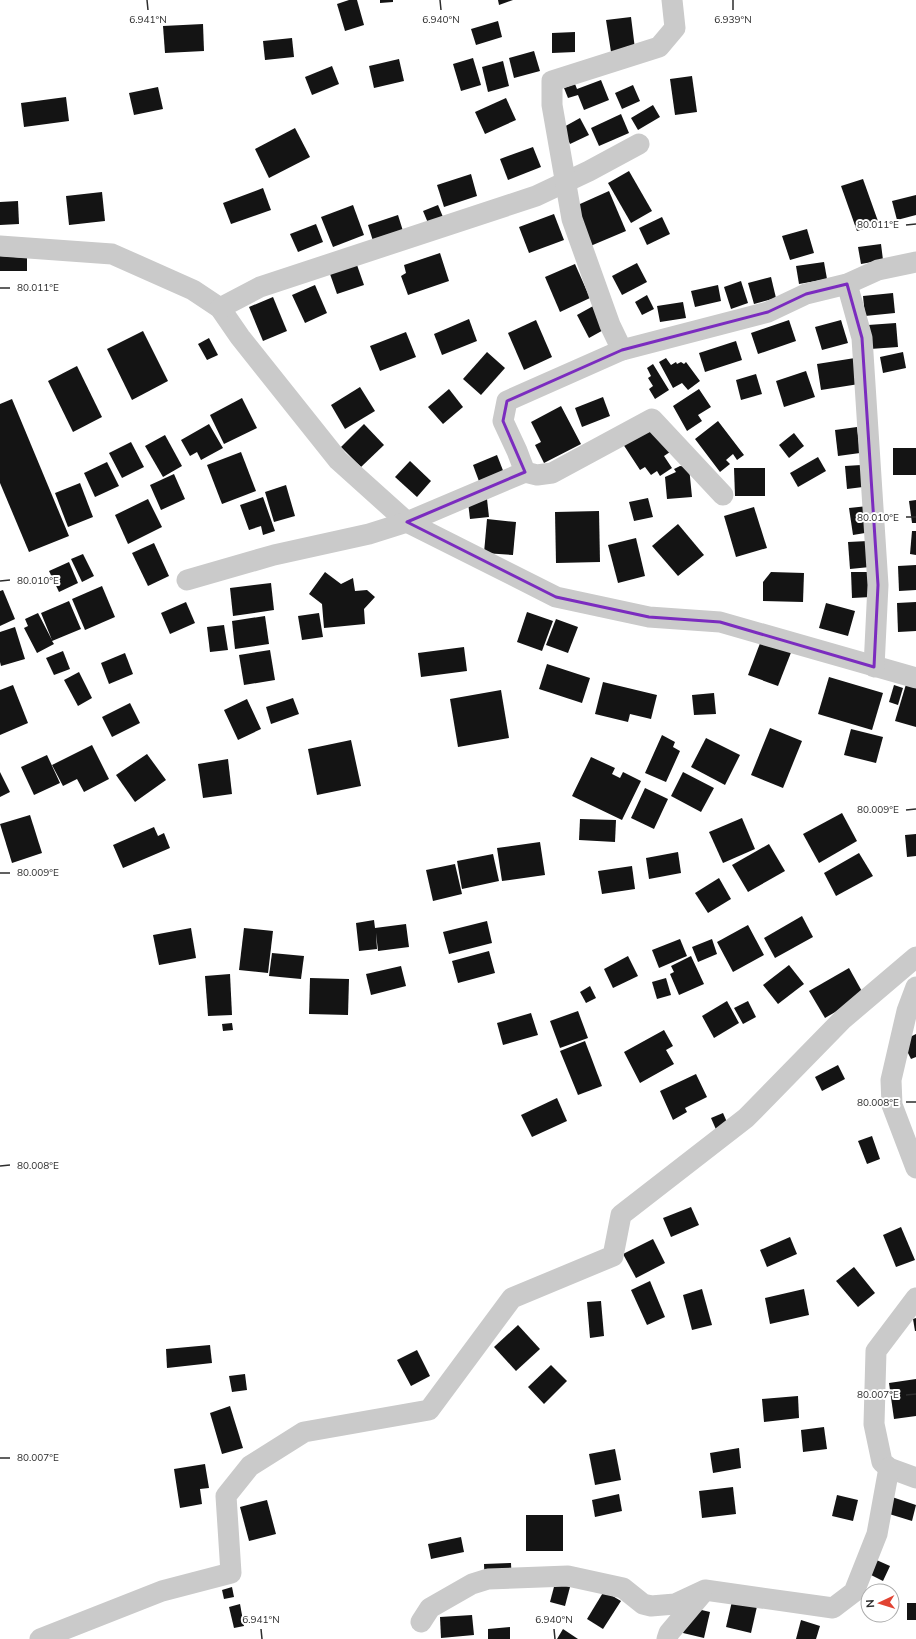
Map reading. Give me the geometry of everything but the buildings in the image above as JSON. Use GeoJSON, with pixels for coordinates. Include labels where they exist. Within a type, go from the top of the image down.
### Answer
{"type":"FeatureCollection","features":[{"type":"Feature","properties":{"kind":"street"},"geometry":{"type":"LineString","coordinates":[[622,350],[610,325],[572,219],[564,183],[552,105],[552,81],[659,47],[675,28],[672,0]]}},
{"type":"Feature","properties":{"kind":"street"},"geometry":{"type":"LineString","coordinates":[[220,308],[260,287],[536,196],[639,144]]}},
{"type":"Feature","properties":{"kind":"street"},"geometry":{"type":"LineString","coordinates":[[0,246],[112,254],[193,290],[220,308],[240,337],[338,460],[407,522],[556,597],[649,617],[720,622],[916,678]]}},
{"type":"Feature","properties":{"kind":"street"},"geometry":{"type":"LineString","coordinates":[[525,472],[517,450],[503,421],[507,402],[622,350],[768,312],[806,294],[847,284],[878,270],[916,262]]}},
{"type":"Feature","properties":{"kind":"street"},"geometry":{"type":"LineString","coordinates":[[847,284],[862,338],[878,585],[874,667]]}},
{"type":"Feature","properties":{"kind":"street"},"geometry":{"type":"LineString","coordinates":[[187,580],[274,555],[368,534],[407,522],[525,472],[536,476],[552,473],[652,418],[723,495]]}},
{"type":"Feature","properties":{"kind":"street"},"geometry":{"type":"LineString","coordinates":[[40,1639],[162,1591],[231,1573],[226,1496],[250,1466],[304,1432],[429,1410],[512,1298],[613,1256],[621,1215],[746,1118],[843,1019],[916,957]]}},
{"type":"Feature","properties":{"kind":"street"},"geometry":{"type":"LineString","coordinates":[[916,987],[907,1011],[891,1080],[892,1105],[916,1168]]}},
{"type":"Feature","properties":{"kind":"street"},"geometry":{"type":"LineString","coordinates":[[916,1298],[876,1351],[874,1424],[882,1462],[889,1468],[916,1478]]}},
{"type":"Feature","properties":{"kind":"street"},"geometry":{"type":"LineString","coordinates":[[421,1622],[430,1608],[472,1584],[488,1579],[568,1576],[623,1588],[643,1604],[651,1606],[675,1604],[705,1590],[833,1608],[854,1592],[877,1534],[889,1468]]}},
{"type":"Feature","properties":{"kind":"street"},"geometry":{"type":"LineString","coordinates":[[668,1639],[669,1633],[705,1590]]}},
{"type":"Feature","properties":{"kind":"highlighted area"},"geometry":{"type":"Polygon","coordinates":[[[847,284],[862,338],[878,585],[874,667],[720,622],[649,617],[556,597],[407,522],[525,472],[503,421],[507,401],[622,350],[768,312],[806,294],[847,284]]]}}]}
